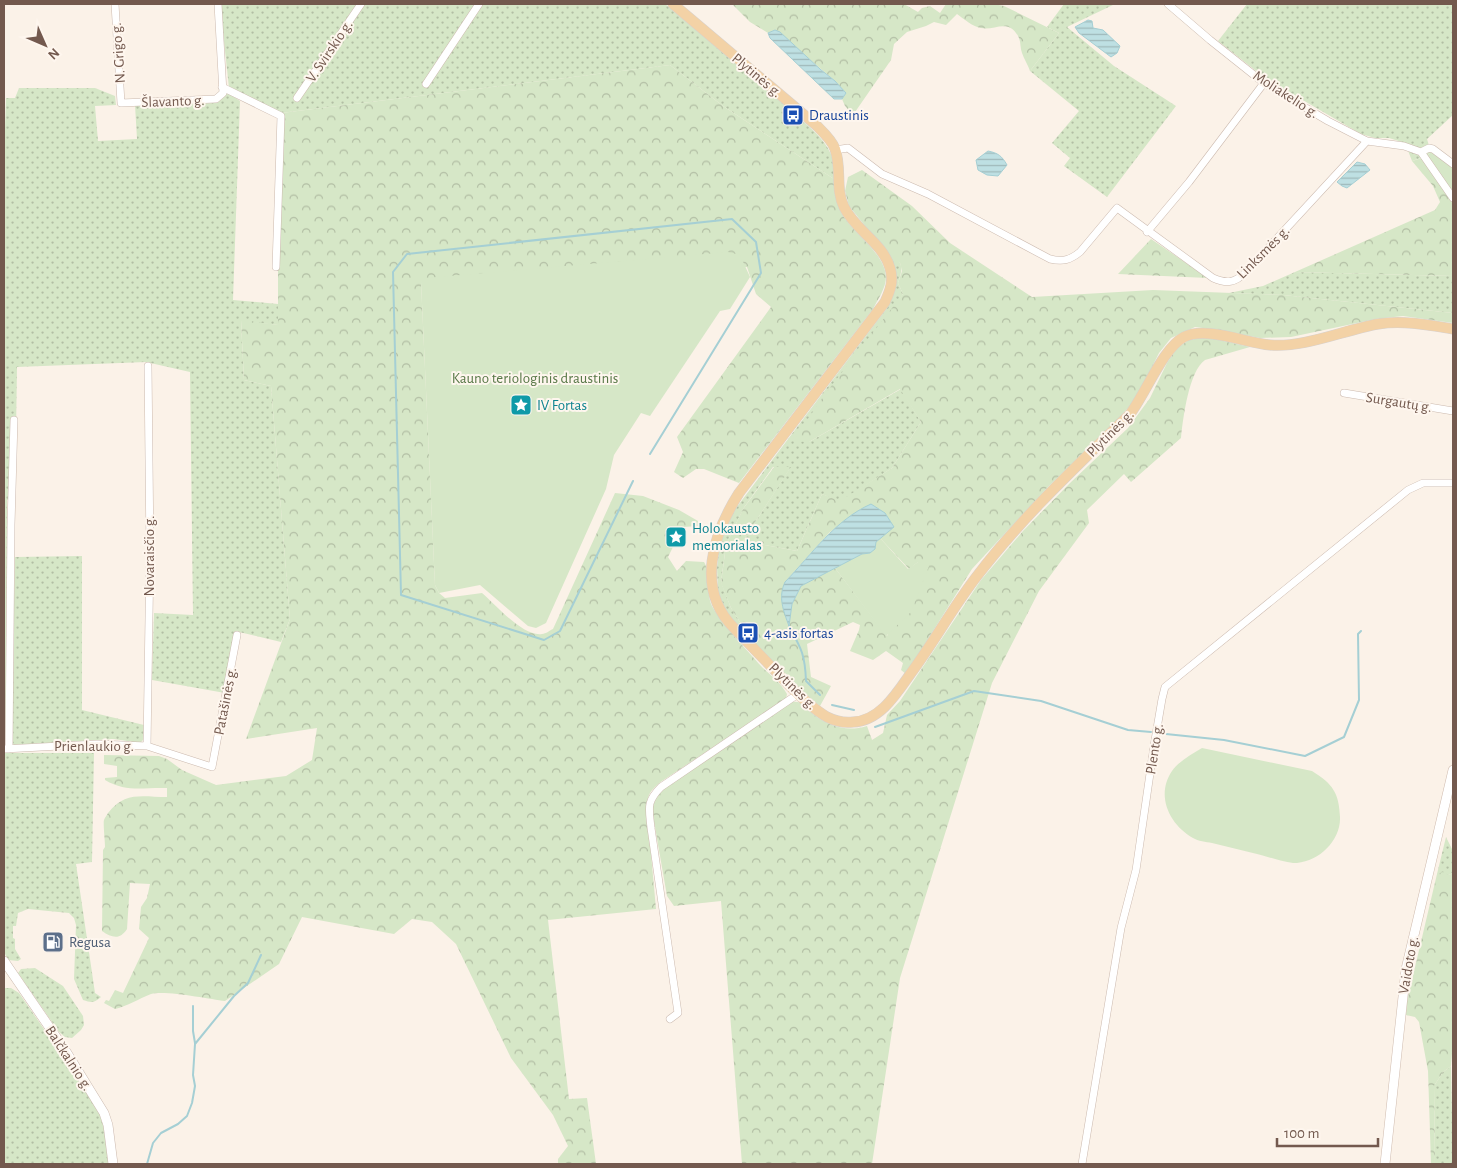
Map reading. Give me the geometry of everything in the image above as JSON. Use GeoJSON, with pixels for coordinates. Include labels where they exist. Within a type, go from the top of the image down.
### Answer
{"type":"FeatureCollection","features":[{"type":"Feature","properties":{"kind":"main road","name":"Plytinės g."},"geometry":{"type":"LineString","coordinates":[[673,4],[816,125],[829,139],[835,150],[842,202],[850,216],[879,249],[889,266],[892,276],[891,288],[885,302],[734,501],[718,531],[712,562],[712,586],[715,598],[724,616],[798,694],[827,716],[844,722],[859,722],[879,712],[888,704],[931,646],[976,576],[1054,489],[1130,414],[1140,401],[1166,354],[1184,337],[1209,334],[1250,342],[1287,345],[1391,322],[1453,328]]}},
{"type":"Feature","properties":{"kind":"main road","name":"Vaidoto g."},"geometry":{"type":"LineString","coordinates":[[1385,1164],[1406,969],[1453,770]]}},
{"type":"Feature","properties":{"kind":"main road","name":"Balčkalnio g."},"geometry":{"type":"LineString","coordinates":[[4,961],[67,1053],[104,1113],[108,1125],[113,1164]]}},
{"type":"Feature","properties":{"kind":"street","name":"N. Grigo g."},"geometry":{"type":"LineString","coordinates":[[115,4],[122,103]]}},
{"type":"Feature","properties":{"kind":"street"},"geometry":{"type":"LineString","coordinates":[[218,4],[222,90],[281,116],[276,266]]}},
{"type":"Feature","properties":{"kind":"street","name":"V. Svirskio g."},"geometry":{"type":"LineString","coordinates":[[297,98],[361,4]]}},
{"type":"Feature","properties":{"kind":"street"},"geometry":{"type":"LineString","coordinates":[[426,84],[479,4]]}},
{"type":"Feature","properties":{"kind":"street","name":"Moliakelio g."},"geometry":{"type":"LineString","coordinates":[[1168,4],[1264,83],[1328,121],[1367,141],[1404,146],[1421,152],[1428,148],[1433,149],[1453,164]]}},
{"type":"Feature","properties":{"kind":"street"},"geometry":{"type":"LineString","coordinates":[[1147,232],[1190,182],[1264,83]]}},
{"type":"Feature","properties":{"kind":"street","name":"Šlavanto g."},"geometry":{"type":"LineString","coordinates":[[122,103],[216,100],[222,90]]}},
{"type":"Feature","properties":{"kind":"street","name":"Linksmės g."},"geometry":{"type":"LineString","coordinates":[[835,150],[848,148],[882,174],[928,194],[1006,235],[1041,256],[1060,261],[1067,260],[1080,252],[1117,208],[1147,232],[1213,278],[1229,283],[1235,282],[1246,272],[1367,141]]}},
{"type":"Feature","properties":{"kind":"street"},"geometry":{"type":"LineString","coordinates":[[1421,152],[1453,198]]}},
{"type":"Feature","properties":{"kind":"street","name":"Novaraisčio g."},"geometry":{"type":"LineString","coordinates":[[147,746],[150,553],[148,366]]}},
{"type":"Feature","properties":{"kind":"street","name":"Surgautų g."},"geometry":{"type":"LineString","coordinates":[[1344,393],[1453,411]]}},
{"type":"Feature","properties":{"kind":"street"},"geometry":{"type":"LineString","coordinates":[[6,749],[14,420]]}},
{"type":"Feature","properties":{"kind":"street","name":"Plento g."},"geometry":{"type":"LineString","coordinates":[[1082,1164],[1121,928],[1139,852],[1154,746],[1165,687],[1408,490],[1430,482],[1453,484]]}},
{"type":"Feature","properties":{"kind":"street","name":"Patašinės g."},"geometry":{"type":"LineString","coordinates":[[212,767],[237,635]]}},
{"type":"Feature","properties":{"kind":"street"},"geometry":{"type":"LineString","coordinates":[[670,1019],[678,1013],[651,828],[649,807],[652,796],[660,787],[798,694]]}},
{"type":"Feature","properties":{"kind":"street","name":"Prienlaukio g."},"geometry":{"type":"LineString","coordinates":[[6,749],[97,744],[147,746],[212,767]]}},
{"type":"Feature","properties":{"kind":"green space"},"geometry":{"type":"Polygon","coordinates":[[[220,4],[665,4],[782,102],[819,137],[831,153],[834,165],[834,179],[723,106],[670,65],[281,113],[229,88],[220,4]]]}},
{"type":"Feature","properties":{"kind":"green space"},"geometry":{"type":"Polygon","coordinates":[[[732,4],[904,4],[918,12],[922,8],[930,6],[940,13],[946,4],[993,4],[1004,6],[1059,33],[1030,71],[1022,53],[1019,38],[1011,28],[1006,26],[978,27],[957,14],[946,25],[934,22],[907,32],[894,44],[891,60],[853,115],[842,99],[846,93],[835,81],[775,30],[768,33],[750,22],[732,4]]]}},
{"type":"Feature","properties":{"kind":"green space"},"geometry":{"type":"Polygon","coordinates":[[[1064,4],[1115,4],[1067,27],[1114,66],[1176,106],[1107,197],[1064,166],[1070,158],[1052,143],[1079,111],[1030,71],[1059,33],[1047,27],[1064,4]]]}},
{"type":"Feature","properties":{"kind":"green space"},"geometry":{"type":"Polygon","coordinates":[[[1247,4],[1453,4],[1453,115],[1427,139],[1431,152],[1427,156],[1412,161],[1405,143],[1389,138],[1375,138],[1361,134],[1265,78],[1218,41],[1247,4]]]}},
{"type":"Feature","properties":{"kind":"green space"},"geometry":{"type":"Polygon","coordinates":[[[670,65],[723,106],[834,179],[841,213],[881,260],[886,281],[873,309],[739,483],[704,469],[696,469],[683,478],[674,472],[683,452],[677,437],[771,307],[756,294],[747,267],[421,282],[435,585],[439,593],[445,598],[482,593],[510,619],[526,630],[534,634],[546,633],[553,629],[615,493],[643,496],[679,510],[698,521],[698,526],[683,527],[668,557],[677,571],[686,561],[704,562],[707,571],[710,601],[716,613],[787,694],[786,699],[662,781],[650,793],[647,810],[656,909],[548,920],[569,1099],[587,1098],[596,1164],[558,1164],[558,1159],[568,1146],[553,1115],[511,1058],[456,944],[432,922],[412,919],[394,934],[302,917],[279,964],[225,1001],[158,993],[151,994],[115,1009],[104,1003],[106,1000],[109,1001],[115,990],[123,993],[149,938],[139,929],[141,907],[147,898],[150,884],[130,883],[127,929],[122,935],[116,937],[102,931],[104,820],[114,806],[121,801],[142,796],[167,797],[167,788],[128,788],[105,780],[105,778],[117,777],[117,766],[104,764],[104,755],[159,756],[167,759],[182,770],[216,785],[286,776],[312,760],[317,728],[246,739],[290,619],[271,386],[244,380],[241,320],[278,325],[281,113],[670,65]]]}},
{"type":"Feature","properties":{"kind":"green space"},"geometry":{"type":"Polygon","coordinates":[[[19,88],[95,88],[115,96],[116,105],[95,106],[98,141],[137,139],[135,105],[217,103],[228,93],[240,101],[233,300],[278,304],[278,325],[241,321],[244,380],[271,386],[290,619],[281,642],[235,631],[225,693],[152,680],[154,613],[193,615],[190,372],[146,362],[17,367],[15,498],[7,500],[6,741],[4,744],[4,159],[6,98],[15,98],[19,88]]]}},
{"type":"Feature","properties":{"kind":"green space"},"geometry":{"type":"Polygon","coordinates":[[[1431,152],[1453,168],[1453,196],[1427,156],[1431,152]]]}},
{"type":"Feature","properties":{"kind":"green space"},"geometry":{"type":"Polygon","coordinates":[[[1422,158],[1453,204],[1453,276],[1295,272],[1435,210],[1440,202],[1433,186],[1412,161],[1422,158]]]}},
{"type":"Feature","properties":{"kind":"green space"},"geometry":{"type":"Polygon","coordinates":[[[862,170],[912,206],[950,243],[1032,297],[1153,290],[1283,295],[1453,313],[1453,323],[1403,316],[1376,319],[1291,337],[1260,338],[1195,327],[1171,338],[1159,353],[1136,399],[1048,487],[972,569],[906,674],[901,670],[903,663],[886,651],[873,660],[850,651],[860,625],[853,622],[807,644],[811,677],[831,686],[820,706],[803,693],[752,641],[731,608],[721,583],[726,545],[743,509],[774,467],[791,467],[743,541],[797,551],[822,494],[840,501],[892,468],[921,422],[900,389],[809,442],[793,441],[825,394],[903,294],[898,283],[902,271],[900,263],[883,248],[849,206],[845,191],[848,177],[862,170]],[[861,509],[830,532],[785,582],[788,624],[792,604],[801,586],[835,568],[887,636],[918,562],[909,569],[880,538],[894,527],[861,509]]]}},
{"type":"Feature","properties":{"kind":"green space"},"geometry":{"type":"Polygon","coordinates":[[[1151,239],[1208,278],[1118,274],[1151,239]]]}},
{"type":"Feature","properties":{"kind":"green space"},"geometry":{"type":"Polygon","coordinates":[[[883,248],[897,259],[901,266],[898,283],[903,294],[809,442],[901,389],[921,422],[892,468],[840,502],[822,494],[797,551],[743,541],[790,468],[773,467],[743,509],[726,545],[721,582],[731,608],[752,641],[731,619],[718,595],[717,567],[720,544],[730,516],[887,308],[894,290],[883,248]]]}},
{"type":"Feature","properties":{"kind":"green space","name":"Kauno teriologinis draustinis"},"geometry":{"type":"Polygon","coordinates":[[[728,252],[740,255],[750,277],[730,309],[720,311],[650,416],[641,413],[614,455],[606,489],[546,623],[536,628],[528,626],[480,585],[439,593],[435,585],[421,282],[426,278],[728,252]]]}},
{"type":"Feature","properties":{"kind":"green space"},"geometry":{"type":"Polygon","coordinates":[[[1295,272],[1453,276],[1453,313],[1283,295],[1229,293],[1263,286],[1295,272]]]}},
{"type":"Feature","properties":{"kind":"green space"},"geometry":{"type":"Polygon","coordinates":[[[1206,337],[1250,347],[1205,360],[1199,366],[1191,384],[1185,407],[1181,438],[1131,482],[1124,474],[1087,510],[1089,523],[1039,591],[992,683],[900,978],[872,1164],[742,1164],[721,901],[674,906],[667,896],[652,810],[661,789],[791,702],[801,703],[814,715],[827,723],[839,727],[860,728],[867,726],[872,740],[883,733],[887,715],[900,701],[981,580],[1023,531],[1128,428],[1150,398],[1167,363],[1177,348],[1189,340],[1206,337]]]}},
{"type":"Feature","properties":{"kind":"green space"},"geometry":{"type":"Polygon","coordinates":[[[880,538],[908,569],[918,562],[929,566],[911,612],[886,636],[835,568],[862,554],[870,553],[875,542],[880,538]]]}},
{"type":"Feature","properties":{"kind":"green space"},"geometry":{"type":"Polygon","coordinates":[[[82,556],[82,710],[144,725],[144,739],[140,743],[114,739],[14,745],[11,741],[15,557],[82,556]]]}},
{"type":"Feature","properties":{"kind":"green space"},"geometry":{"type":"Polygon","coordinates":[[[1202,748],[1312,771],[1325,780],[1334,790],[1340,817],[1337,834],[1328,848],[1314,858],[1293,863],[1200,841],[1185,832],[1172,818],[1165,800],[1165,790],[1167,781],[1175,767],[1202,748]]]}},
{"type":"Feature","properties":{"kind":"green space"},"geometry":{"type":"Polygon","coordinates":[[[4,753],[94,753],[92,862],[76,864],[95,993],[101,997],[95,1001],[83,1000],[74,979],[76,925],[74,918],[69,913],[28,909],[18,913],[16,926],[13,926],[13,938],[15,939],[15,949],[21,959],[18,961],[8,960],[4,952],[4,753]]]}},
{"type":"Feature","properties":{"kind":"green space"},"geometry":{"type":"Polygon","coordinates":[[[1446,837],[1453,851],[1453,873],[1449,875],[1437,874],[1446,837]]]}},
{"type":"Feature","properties":{"kind":"green space"},"geometry":{"type":"Polygon","coordinates":[[[1443,872],[1449,875],[1453,873],[1453,1041],[1451,1066],[1443,1072],[1434,1086],[1435,1164],[1431,1164],[1428,1071],[1419,1022],[1415,1017],[1406,1015],[1407,1001],[1437,874],[1443,872]]]}},
{"type":"Feature","properties":{"kind":"green space"},"geometry":{"type":"Polygon","coordinates":[[[35,968],[63,986],[83,1016],[84,1025],[72,1038],[65,1037],[59,1032],[18,973],[21,969],[35,968]]]}},
{"type":"Feature","properties":{"kind":"green space"},"geometry":{"type":"Polygon","coordinates":[[[4,988],[11,988],[19,993],[100,1110],[105,1126],[109,1164],[4,1164],[4,988]]]}},
{"type":"Feature","properties":{"kind":"green space"},"geometry":{"type":"Polygon","coordinates":[[[1451,1066],[1453,1164],[1435,1164],[1434,1086],[1443,1072],[1451,1066]]]}},
{"type":"Feature","properties":{"kind":"water"},"geometry":{"type":"Polygon","coordinates":[[[1088,20],[1092,21],[1093,28],[1103,30],[1120,46],[1117,53],[1111,57],[1079,33],[1075,27],[1088,20]]]}},
{"type":"Feature","properties":{"kind":"water"},"geometry":{"type":"Polygon","coordinates":[[[775,30],[780,32],[835,81],[846,93],[842,99],[834,99],[770,38],[768,33],[775,30]]]}},
{"type":"Feature","properties":{"kind":"water"},"geometry":{"type":"Polygon","coordinates":[[[988,151],[999,155],[1007,165],[998,176],[987,175],[978,170],[976,160],[988,151]]]}},
{"type":"Feature","properties":{"kind":"water"},"geometry":{"type":"Polygon","coordinates":[[[1357,162],[1365,164],[1370,170],[1347,188],[1342,186],[1337,182],[1357,162]]]}},
{"type":"Feature","properties":{"kind":"water"},"geometry":{"type":"Polygon","coordinates":[[[871,504],[885,513],[894,527],[876,542],[875,549],[870,553],[862,554],[801,586],[792,604],[789,626],[783,609],[782,598],[785,582],[835,528],[871,504]]]}},
{"type":"Feature","properties":{"kind":"waterway"},"geometry":{"type":"LineString","coordinates":[[633,481],[560,631],[544,640],[401,595],[393,272],[407,254],[732,219],[756,242],[761,273],[650,454]]}},
{"type":"Feature","properties":{"kind":"waterway"},"geometry":{"type":"LineString","coordinates":[[789,626],[802,652],[806,681],[820,695]]}},
{"type":"Feature","properties":{"kind":"waterway"},"geometry":{"type":"LineString","coordinates":[[1166,734],[1224,740],[1305,756],[1344,737],[1359,700],[1358,634],[1361,631]]}},
{"type":"Feature","properties":{"kind":"waterway"},"geometry":{"type":"LineString","coordinates":[[875,727],[974,691],[1041,701],[1128,730],[1151,732]]}},
{"type":"Feature","properties":{"kind":"waterway"},"geometry":{"type":"LineString","coordinates":[[832,705],[854,710]]}},
{"type":"Feature","properties":{"kind":"waterway"},"geometry":{"type":"LineString","coordinates":[[147,1164],[153,1143],[161,1133],[178,1124],[187,1116],[195,1086],[193,1075],[195,1044],[234,996],[248,983],[261,955]]}},
{"type":"Feature","properties":{"kind":"waterway"},"geometry":{"type":"LineString","coordinates":[[193,1006],[195,1043]]}},
{"type":"Feature","properties":{"kind":"place","name":"Draustinis"},"geometry":{"type":"Point","coordinates":[793,115]}},
{"type":"Feature","properties":{"kind":"place","name":"IV Fortas"},"geometry":{"type":"Point","coordinates":[521,405]}},
{"type":"Feature","properties":{"kind":"place","name":"Holokausto memorialas"},"geometry":{"type":"Point","coordinates":[676,537]}},
{"type":"Feature","properties":{"kind":"place","name":"4-asis fortas"},"geometry":{"type":"Point","coordinates":[748,633]}},
{"type":"Feature","properties":{"kind":"place","name":"Regusa"},"geometry":{"type":"Point","coordinates":[53,942]}}]}
